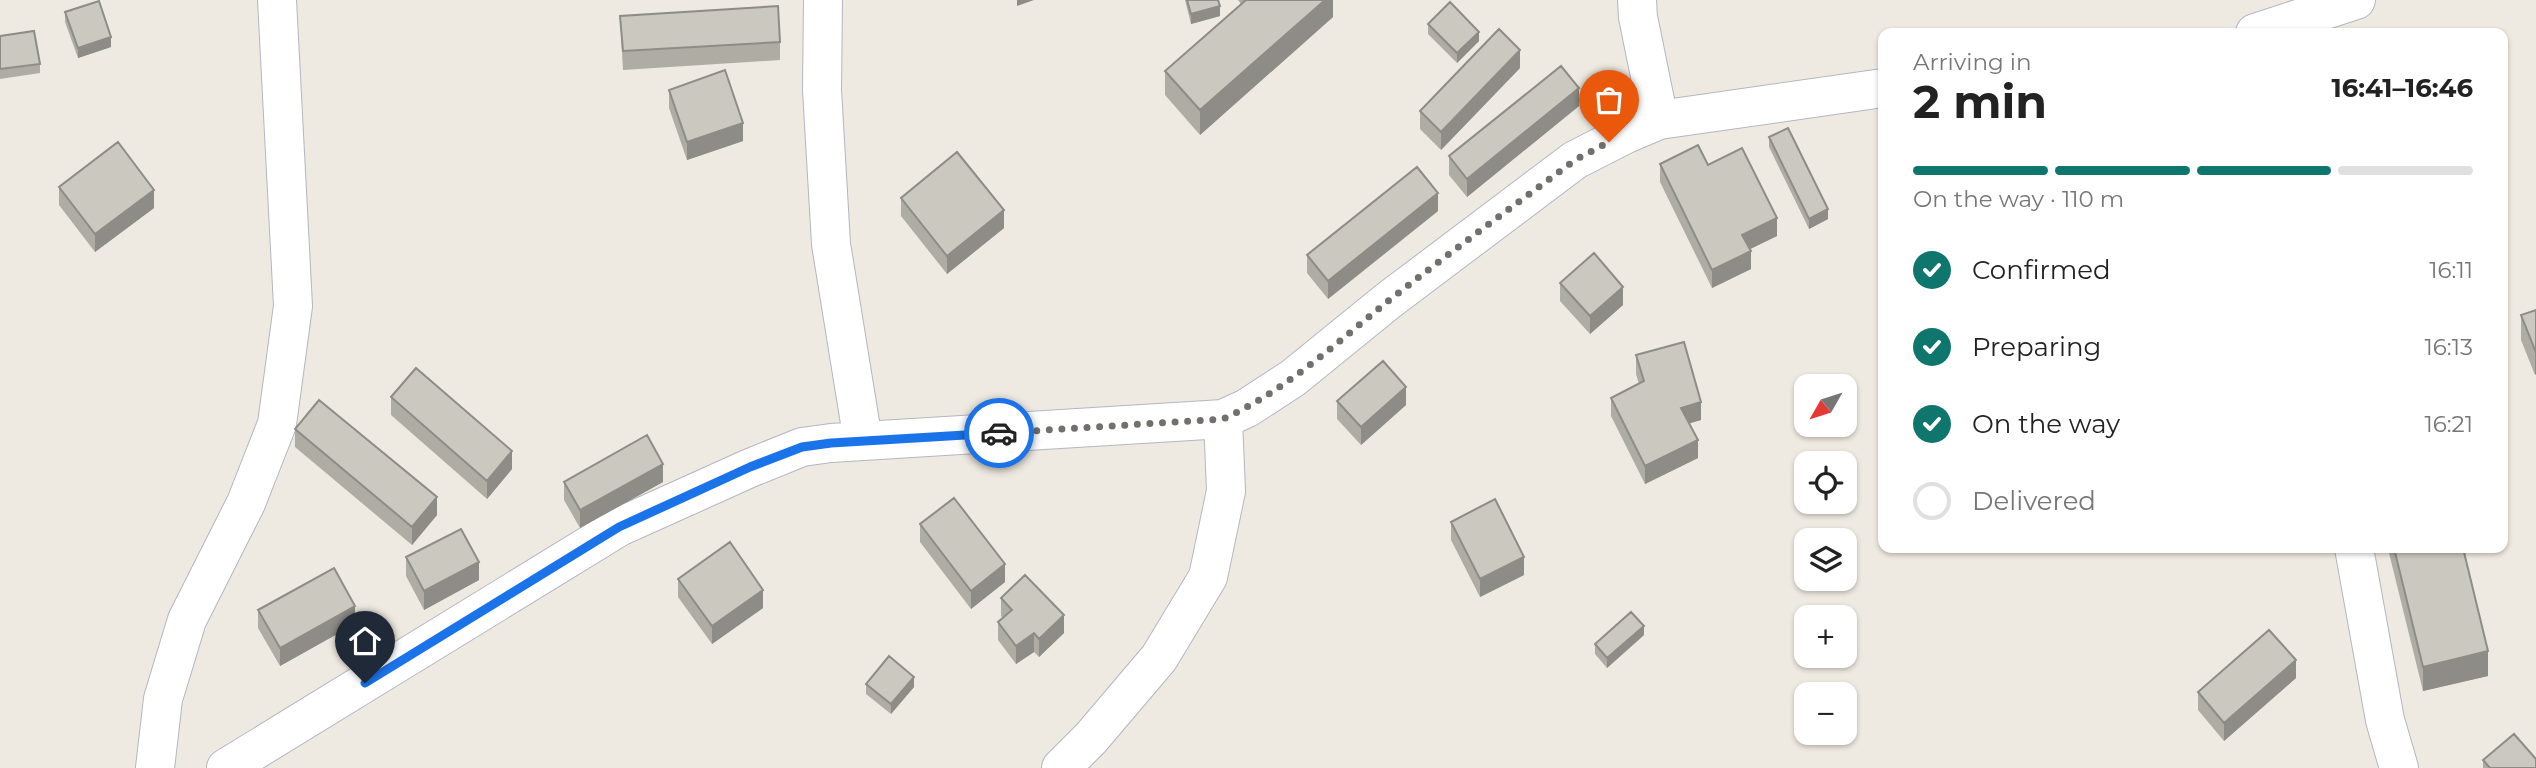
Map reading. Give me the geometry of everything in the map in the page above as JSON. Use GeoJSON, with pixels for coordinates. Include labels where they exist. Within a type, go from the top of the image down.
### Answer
{"type":"FeatureCollection","features":[{"type":"Feature","properties":{"kind":"street"},"geometry":{"type":"LineString","coordinates":[[155,768],[163,699],[187,620],[246,503],[276,424],[293,306],[277,0]]}},
{"type":"Feature","properties":{"kind":"street"},"geometry":{"type":"LineString","coordinates":[[823,0],[822,90],[831,244],[863,442]]}},
{"type":"Feature","properties":{"kind":"street"},"geometry":{"type":"LineString","coordinates":[[1637,0],[1658,120]]}},
{"type":"Feature","properties":{"kind":"street"},"geometry":{"type":"LineString","coordinates":[[2269,28],[2338,3]]}},
{"type":"Feature","properties":{"kind":"street"},"geometry":{"type":"LineString","coordinates":[[226,768],[619,527],[750,467],[802,447],[1223,419],[1247,408],[1293,378],[1389,300],[1575,160],[1626,134],[1658,120],[1878,89]]}},
{"type":"Feature","properties":{"kind":"street"},"geometry":{"type":"LineString","coordinates":[[1061,768],[1091,738],[1159,658],[1208,577],[1226,491],[1223,419]]}},
{"type":"Feature","properties":{"kind":"street"},"geometry":{"type":"LineString","coordinates":[[2355,553],[2385,720],[2399,768]]}},
{"type":"Feature","properties":{"kind":"building"},"geometry":{"type":"Polygon","coordinates":[[[1187,0],[1218,0],[1220,6],[1191,14],[1187,0]]]}},
{"type":"Feature","properties":{"kind":"building"},"geometry":{"type":"Polygon","coordinates":[[[1246,0],[1325,0],[1200,110],[1165,71],[1246,0]]]}},
{"type":"Feature","properties":{"kind":"building"},"geometry":{"type":"Polygon","coordinates":[[[99,1],[111,37],[78,48],[65,12],[99,1]]]}},
{"type":"Feature","properties":{"kind":"building"},"geometry":{"type":"Polygon","coordinates":[[[1450,2],[1479,32],[1457,53],[1428,24],[1450,2]]]}},
{"type":"Feature","properties":{"kind":"building"},"geometry":{"type":"Polygon","coordinates":[[[778,6],[780,42],[623,51],[620,16],[778,6]]]}},
{"type":"Feature","properties":{"kind":"building"},"geometry":{"type":"Polygon","coordinates":[[[1499,29],[1520,50],[1441,132],[1420,111],[1499,29]]]}},
{"type":"Feature","properties":{"kind":"building"},"geometry":{"type":"Polygon","coordinates":[[[34,31],[40,64],[0,69],[0,36],[34,31]]]}},
{"type":"Feature","properties":{"kind":"building"},"geometry":{"type":"Polygon","coordinates":[[[1561,66],[1579,88],[1467,179],[1449,156],[1561,66]]]}},
{"type":"Feature","properties":{"kind":"building"},"geometry":{"type":"Polygon","coordinates":[[[725,70],[743,123],[687,142],[669,90],[725,70]]]}},
{"type":"Feature","properties":{"kind":"building"},"geometry":{"type":"Polygon","coordinates":[[[1788,128],[1828,209],[1809,219],[1769,137],[1788,128]]]}},
{"type":"Feature","properties":{"kind":"building"},"geometry":{"type":"Polygon","coordinates":[[[118,142],[154,190],[95,234],[59,187],[118,142]]]}},
{"type":"Feature","properties":{"kind":"building"},"geometry":{"type":"Polygon","coordinates":[[[1698,145],[1708,165],[1742,148],[1777,218],[1742,235],[1751,251],[1712,270],[1660,164],[1698,145]]]}},
{"type":"Feature","properties":{"kind":"building"},"geometry":{"type":"Polygon","coordinates":[[[957,152],[1004,210],[947,256],[901,198],[957,152]]]}},
{"type":"Feature","properties":{"kind":"building"},"geometry":{"type":"Polygon","coordinates":[[[1417,167],[1438,193],[1328,281],[1307,255],[1417,167]]]}},
{"type":"Feature","properties":{"kind":"building"},"geometry":{"type":"Polygon","coordinates":[[[1594,253],[1623,287],[1590,316],[1560,283],[1594,253]]]}},
{"type":"Feature","properties":{"kind":"building"},"geometry":{"type":"Polygon","coordinates":[[[2536,310],[2536,349],[2535,350],[2521,315],[2536,310]]]}},
{"type":"Feature","properties":{"kind":"building"},"geometry":{"type":"Polygon","coordinates":[[[1684,342],[1701,402],[1681,408],[1698,440],[1645,466],[1611,398],[1644,381],[1636,355],[1684,342]]]}},
{"type":"Feature","properties":{"kind":"building"},"geometry":{"type":"Polygon","coordinates":[[[1383,361],[1406,387],[1361,427],[1337,401],[1383,361]]]}},
{"type":"Feature","properties":{"kind":"building"},"geometry":{"type":"Polygon","coordinates":[[[416,368],[512,451],[487,481],[391,397],[416,368]]]}},
{"type":"Feature","properties":{"kind":"building"},"geometry":{"type":"Polygon","coordinates":[[[319,400],[437,497],[412,527],[295,429],[319,400]]]}},
{"type":"Feature","properties":{"kind":"building"},"geometry":{"type":"Polygon","coordinates":[[[647,435],[663,464],[580,510],[564,482],[647,435]]]}},
{"type":"Feature","properties":{"kind":"building"},"geometry":{"type":"Polygon","coordinates":[[[954,498],[1005,564],[971,591],[920,524],[954,498]]]}},
{"type":"Feature","properties":{"kind":"building"},"geometry":{"type":"Polygon","coordinates":[[[1495,499],[1524,557],[1480,579],[1451,522],[1495,499]]]}},
{"type":"Feature","properties":{"kind":"building"},"geometry":{"type":"Polygon","coordinates":[[[461,529],[479,562],[424,591],[406,557],[461,529]]]}},
{"type":"Feature","properties":{"kind":"building"},"geometry":{"type":"Polygon","coordinates":[[[730,542],[763,590],[712,626],[678,579],[730,542]]]}},
{"type":"Feature","properties":{"kind":"building"},"geometry":{"type":"Polygon","coordinates":[[[2395,553],[2464,553],[2488,651],[2423,667],[2395,553]]]}},
{"type":"Feature","properties":{"kind":"building"},"geometry":{"type":"Polygon","coordinates":[[[334,568],[355,606],[280,648],[258,610],[334,568]]]}},
{"type":"Feature","properties":{"kind":"building"},"geometry":{"type":"Polygon","coordinates":[[[1025,575],[1064,615],[1039,639],[1034,633],[1016,646],[998,622],[1012,610],[1001,598],[1025,575]]]}},
{"type":"Feature","properties":{"kind":"building"},"geometry":{"type":"Polygon","coordinates":[[[1631,612],[1644,626],[1607,658],[1595,644],[1631,612]]]}},
{"type":"Feature","properties":{"kind":"building"},"geometry":{"type":"Polygon","coordinates":[[[2269,630],[2296,660],[2224,723],[2198,692],[2269,630]]]}},
{"type":"Feature","properties":{"kind":"building"},"geometry":{"type":"Polygon","coordinates":[[[889,656],[914,677],[891,704],[866,684],[889,656]]]}},
{"type":"Feature","properties":{"kind":"building"},"geometry":{"type":"Polygon","coordinates":[[[2514,734],[2536,759],[2536,768],[2490,768],[2483,760],[2514,734]]]}},
{"type":"Feature","properties":{"kind":"way so far"},"geometry":{"type":"LineString","coordinates":[[999,433],[1223,419],[1247,408],[1293,378],[1389,300],[1575,160],[1609,142]]}},
{"type":"Feature","properties":{"kind":"route"},"geometry":{"type":"LineString","coordinates":[[365,683],[619,527],[750,467],[802,447],[831,443],[999,433]]}}]}
